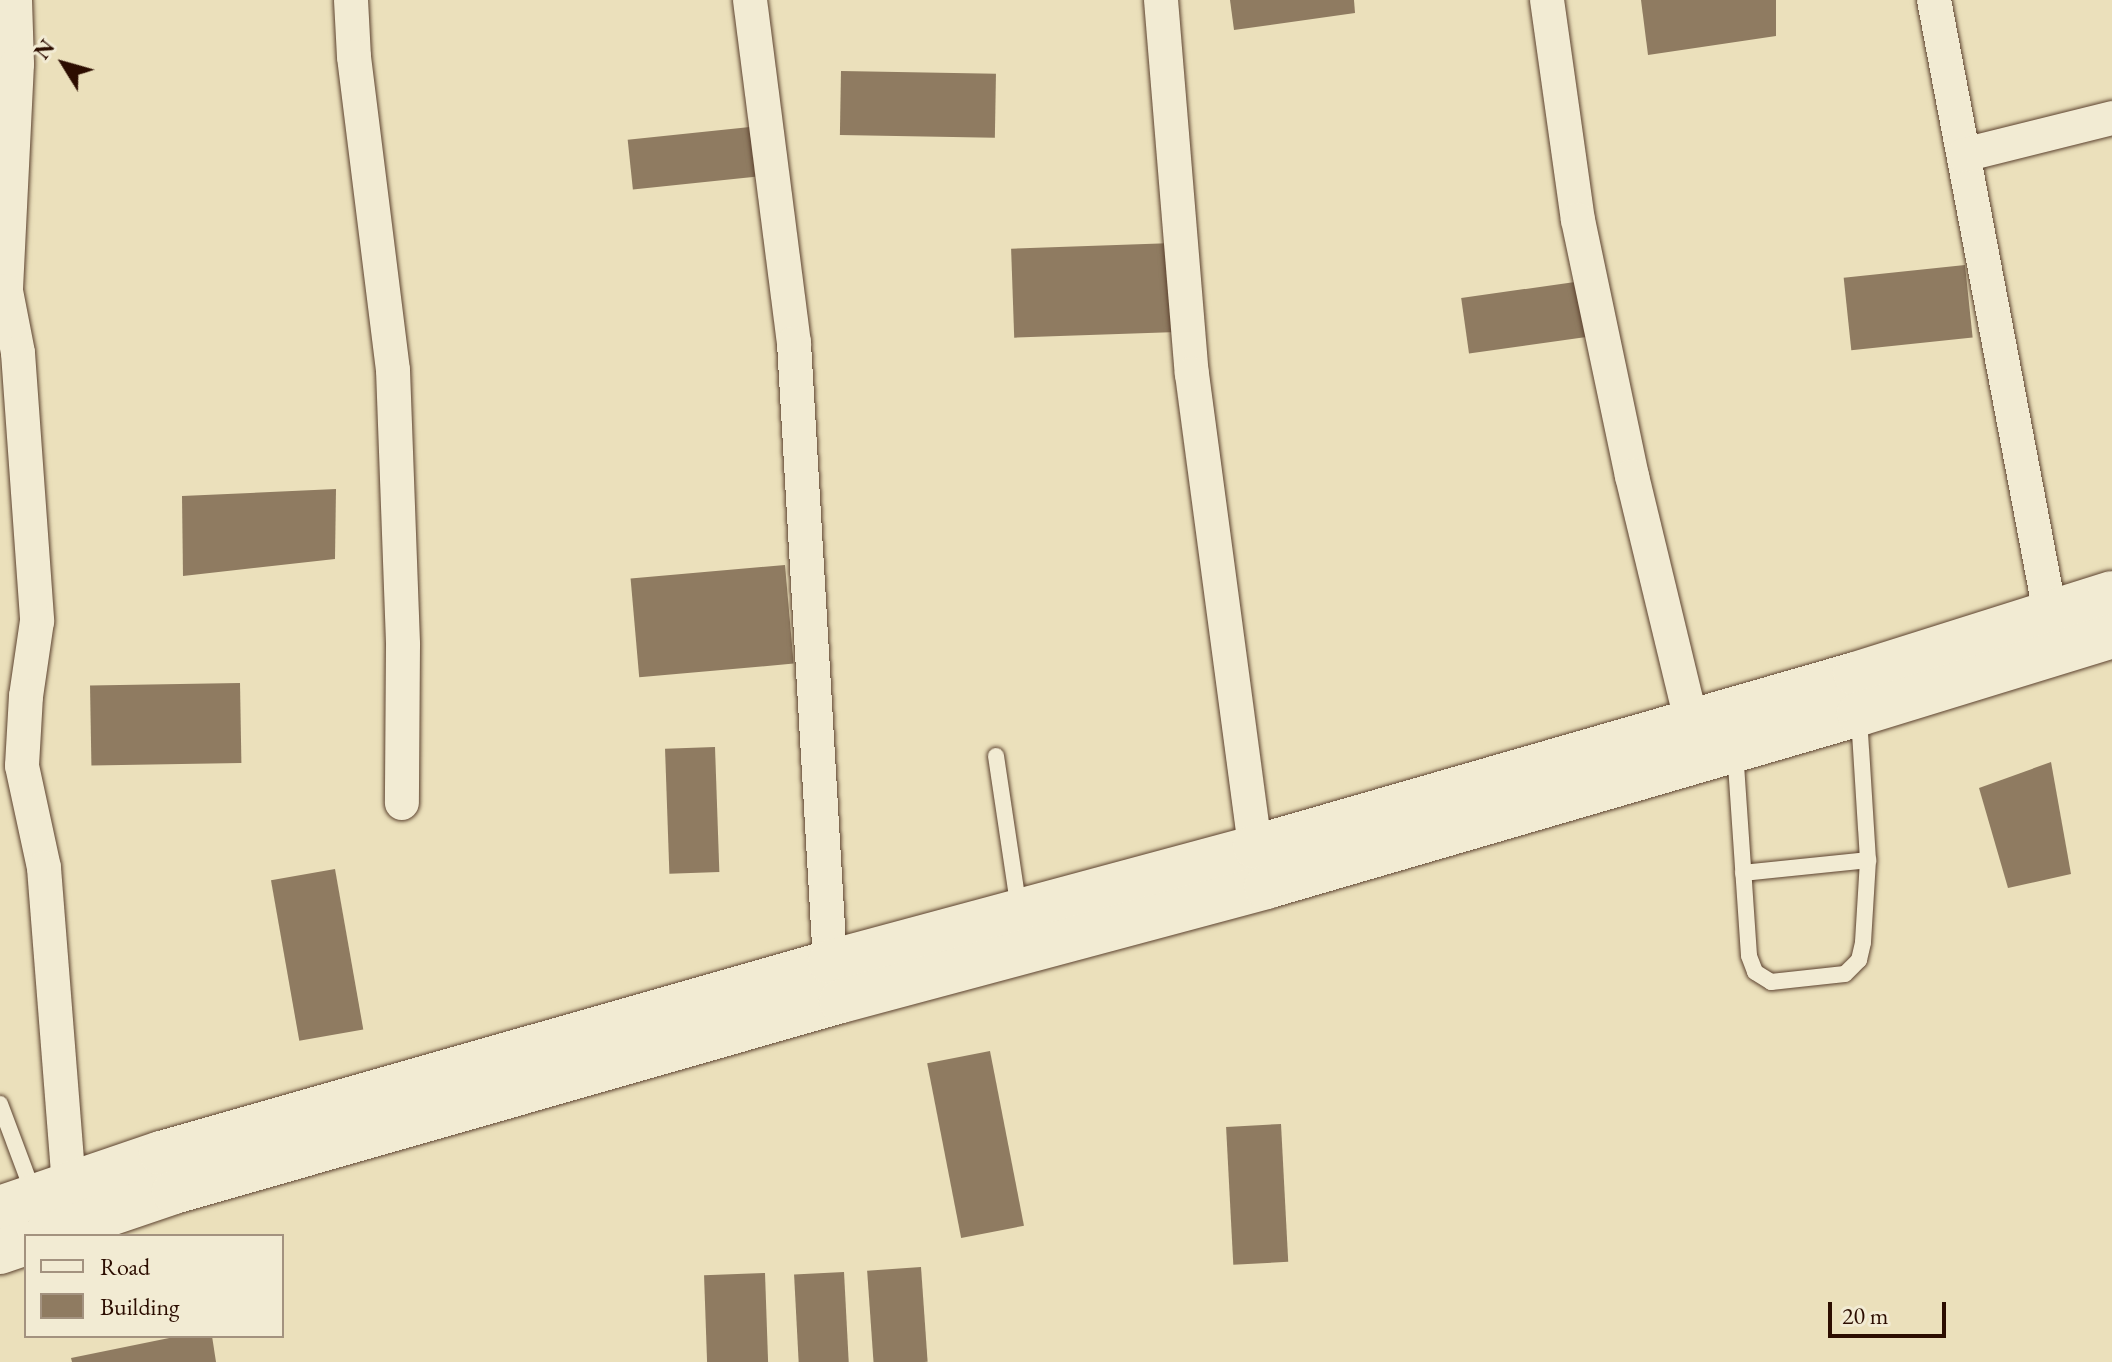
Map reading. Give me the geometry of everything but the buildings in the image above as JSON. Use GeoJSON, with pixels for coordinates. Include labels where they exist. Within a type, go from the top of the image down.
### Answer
{"type":"FeatureCollection","features":[{"type":"Feature","properties":{"kind":"street"},"geometry":{"type":"LineString","coordinates":[[15,0],[17,64],[6,291],[18,353],[37,621],[26,696],[22,766],[44,868],[37,1206]]}},
{"type":"Feature","properties":{"kind":"street"},"geometry":{"type":"LineString","coordinates":[[351,0],[354,57],[393,370],[403,645],[402,803]]}},
{"type":"Feature","properties":{"kind":"street"},"geometry":{"type":"LineString","coordinates":[[750,0],[794,343],[830,962]]}},
{"type":"Feature","properties":{"kind":"street"},"geometry":{"type":"LineString","coordinates":[[1161,0],[1192,374],[1255,847]]}},
{"type":"Feature","properties":{"kind":"street"},"geometry":{"type":"LineString","coordinates":[[1547,0],[1578,220],[1632,476],[1691,720]]}},
{"type":"Feature","properties":{"kind":"street"},"geometry":{"type":"LineString","coordinates":[[1934,0],[2050,613]]}},
{"type":"Feature","properties":{"kind":"street"},"geometry":{"type":"LineString","coordinates":[[1964,155],[2112,118]]}},
{"type":"Feature","properties":{"kind":"street"},"geometry":{"type":"LineString","coordinates":[[37,1206],[161,1153],[830,962],[1255,847],[2112,593]]}},
{"type":"Feature","properties":{"kind":"street"},"geometry":{"type":"LineString","coordinates":[[37,1206],[189,1188],[826,1006],[1266,887],[1859,714],[2112,636]]}},
{"type":"Feature","properties":{"kind":"street"},"geometry":{"type":"LineString","coordinates":[[0,1252],[24,1244]]}},
{"type":"Feature","properties":{"kind":"lane"},"geometry":{"type":"LineString","coordinates":[[1735,750],[1749,956],[1755,972],[1771,982],[1845,974],[1859,960],[1868,860],[1859,714]]}},
{"type":"Feature","properties":{"kind":"lane"},"geometry":{"type":"LineString","coordinates":[[996,756],[1019,910]]}},
{"type":"Feature","properties":{"kind":"lane"},"geometry":{"type":"LineString","coordinates":[[1743,873],[1868,860]]}},
{"type":"Feature","properties":{"kind":"lane"},"geometry":{"type":"LineString","coordinates":[[0,1104],[37,1206]]}}]}
